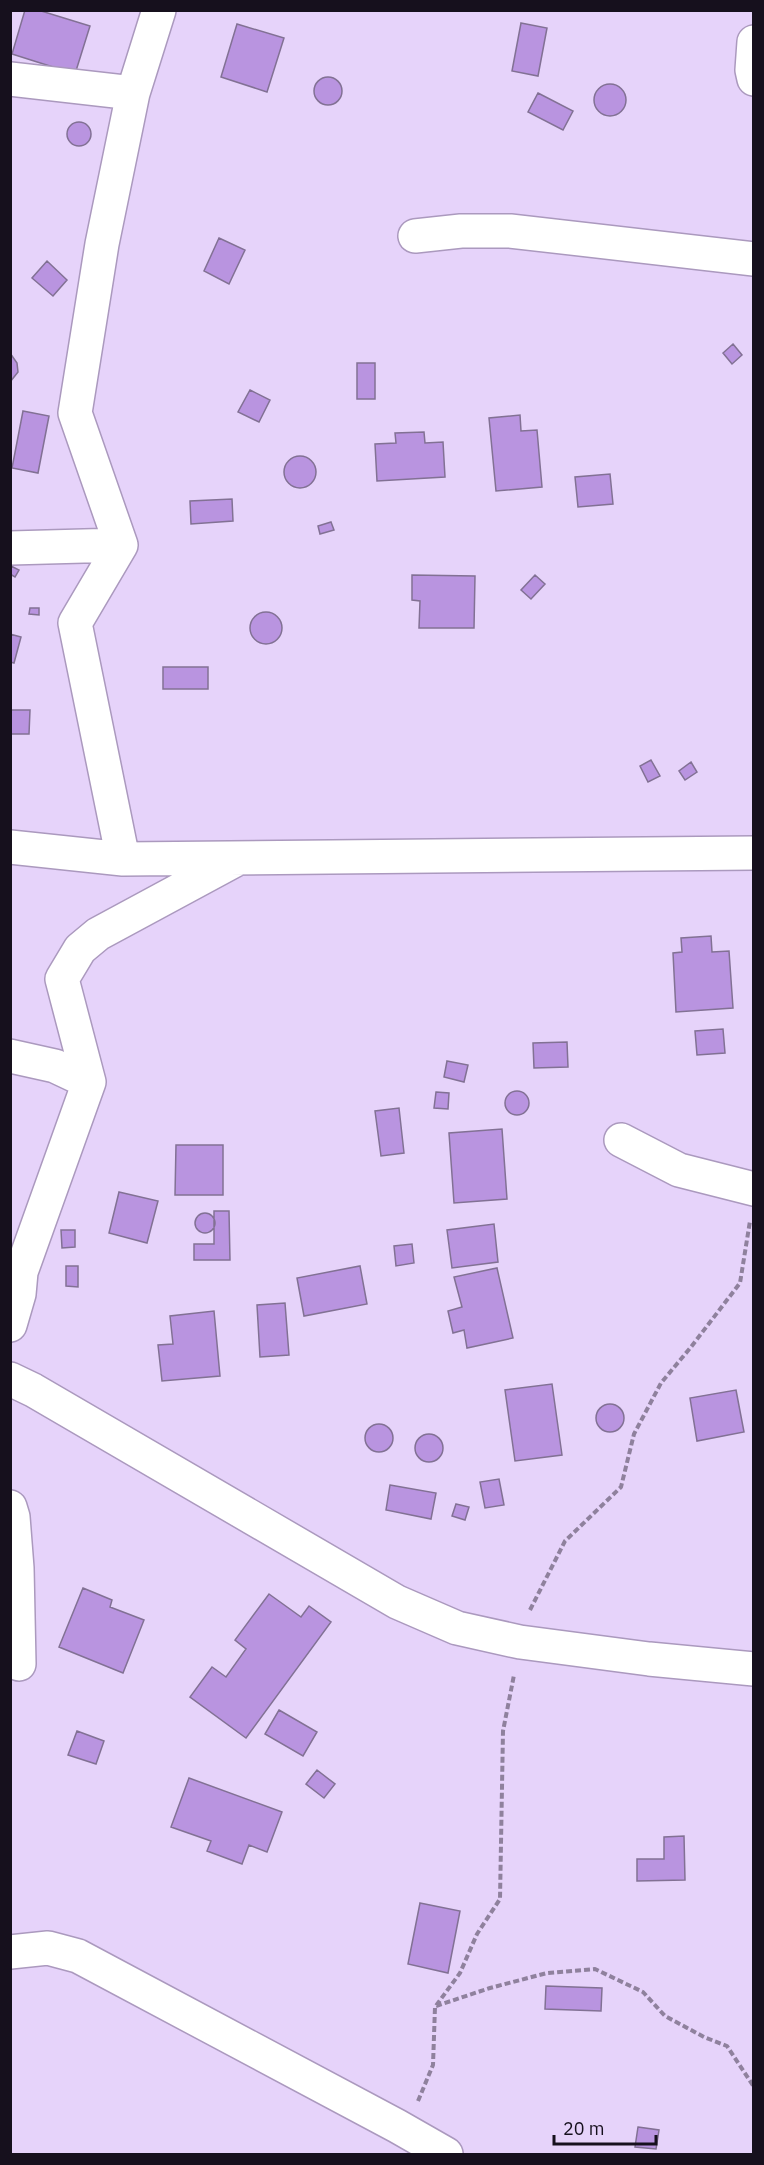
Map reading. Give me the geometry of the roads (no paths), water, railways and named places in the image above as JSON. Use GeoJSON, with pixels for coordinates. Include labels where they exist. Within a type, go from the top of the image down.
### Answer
{"type":"FeatureCollection","features":[{"type":"Feature","properties":{"kind":"street"},"geometry":{"type":"LineString","coordinates":[[123,859],[75,623],[121,545],[75,413],[102,244],[133,93],[159,10]]}},
{"type":"Feature","properties":{"kind":"street"},"geometry":{"type":"LineString","coordinates":[[753,42],[753,79]]}},
{"type":"Feature","properties":{"kind":"street"},"geometry":{"type":"LineString","coordinates":[[10,79],[133,93]]}},
{"type":"Feature","properties":{"kind":"street"},"geometry":{"type":"LineString","coordinates":[[415,236],[461,231],[510,231],[753,259]]}},
{"type":"Feature","properties":{"kind":"street"},"geometry":{"type":"LineString","coordinates":[[10,548],[121,545]]}},
{"type":"Feature","properties":{"kind":"street"},"geometry":{"type":"LineString","coordinates":[[10,847],[123,859],[753,853]]}},
{"type":"Feature","properties":{"kind":"street"},"geometry":{"type":"LineString","coordinates":[[10,1325],[19,1294],[21,1272],[89,1082],[62,979],[80,949],[98,934],[241,857]]}},
{"type":"Feature","properties":{"kind":"street"},"geometry":{"type":"LineString","coordinates":[[10,1056],[55,1066],[89,1082]]}},
{"type":"Feature","properties":{"kind":"street"},"geometry":{"type":"LineString","coordinates":[[621,1140],[679,1170],[753,1189]]}},
{"type":"Feature","properties":{"kind":"street"},"geometry":{"type":"LineString","coordinates":[[10,1379],[33,1390],[397,1602],[457,1628],[520,1642],[649,1659],[753,1669]]}},
{"type":"Feature","properties":{"kind":"street"},"geometry":{"type":"LineString","coordinates":[[10,1507],[13,1517],[17,1568],[19,1664]]}},
{"type":"Feature","properties":{"kind":"street"},"geometry":{"type":"LineString","coordinates":[[10,1952],[48,1948],[78,1956],[446,2154]]}}]}
